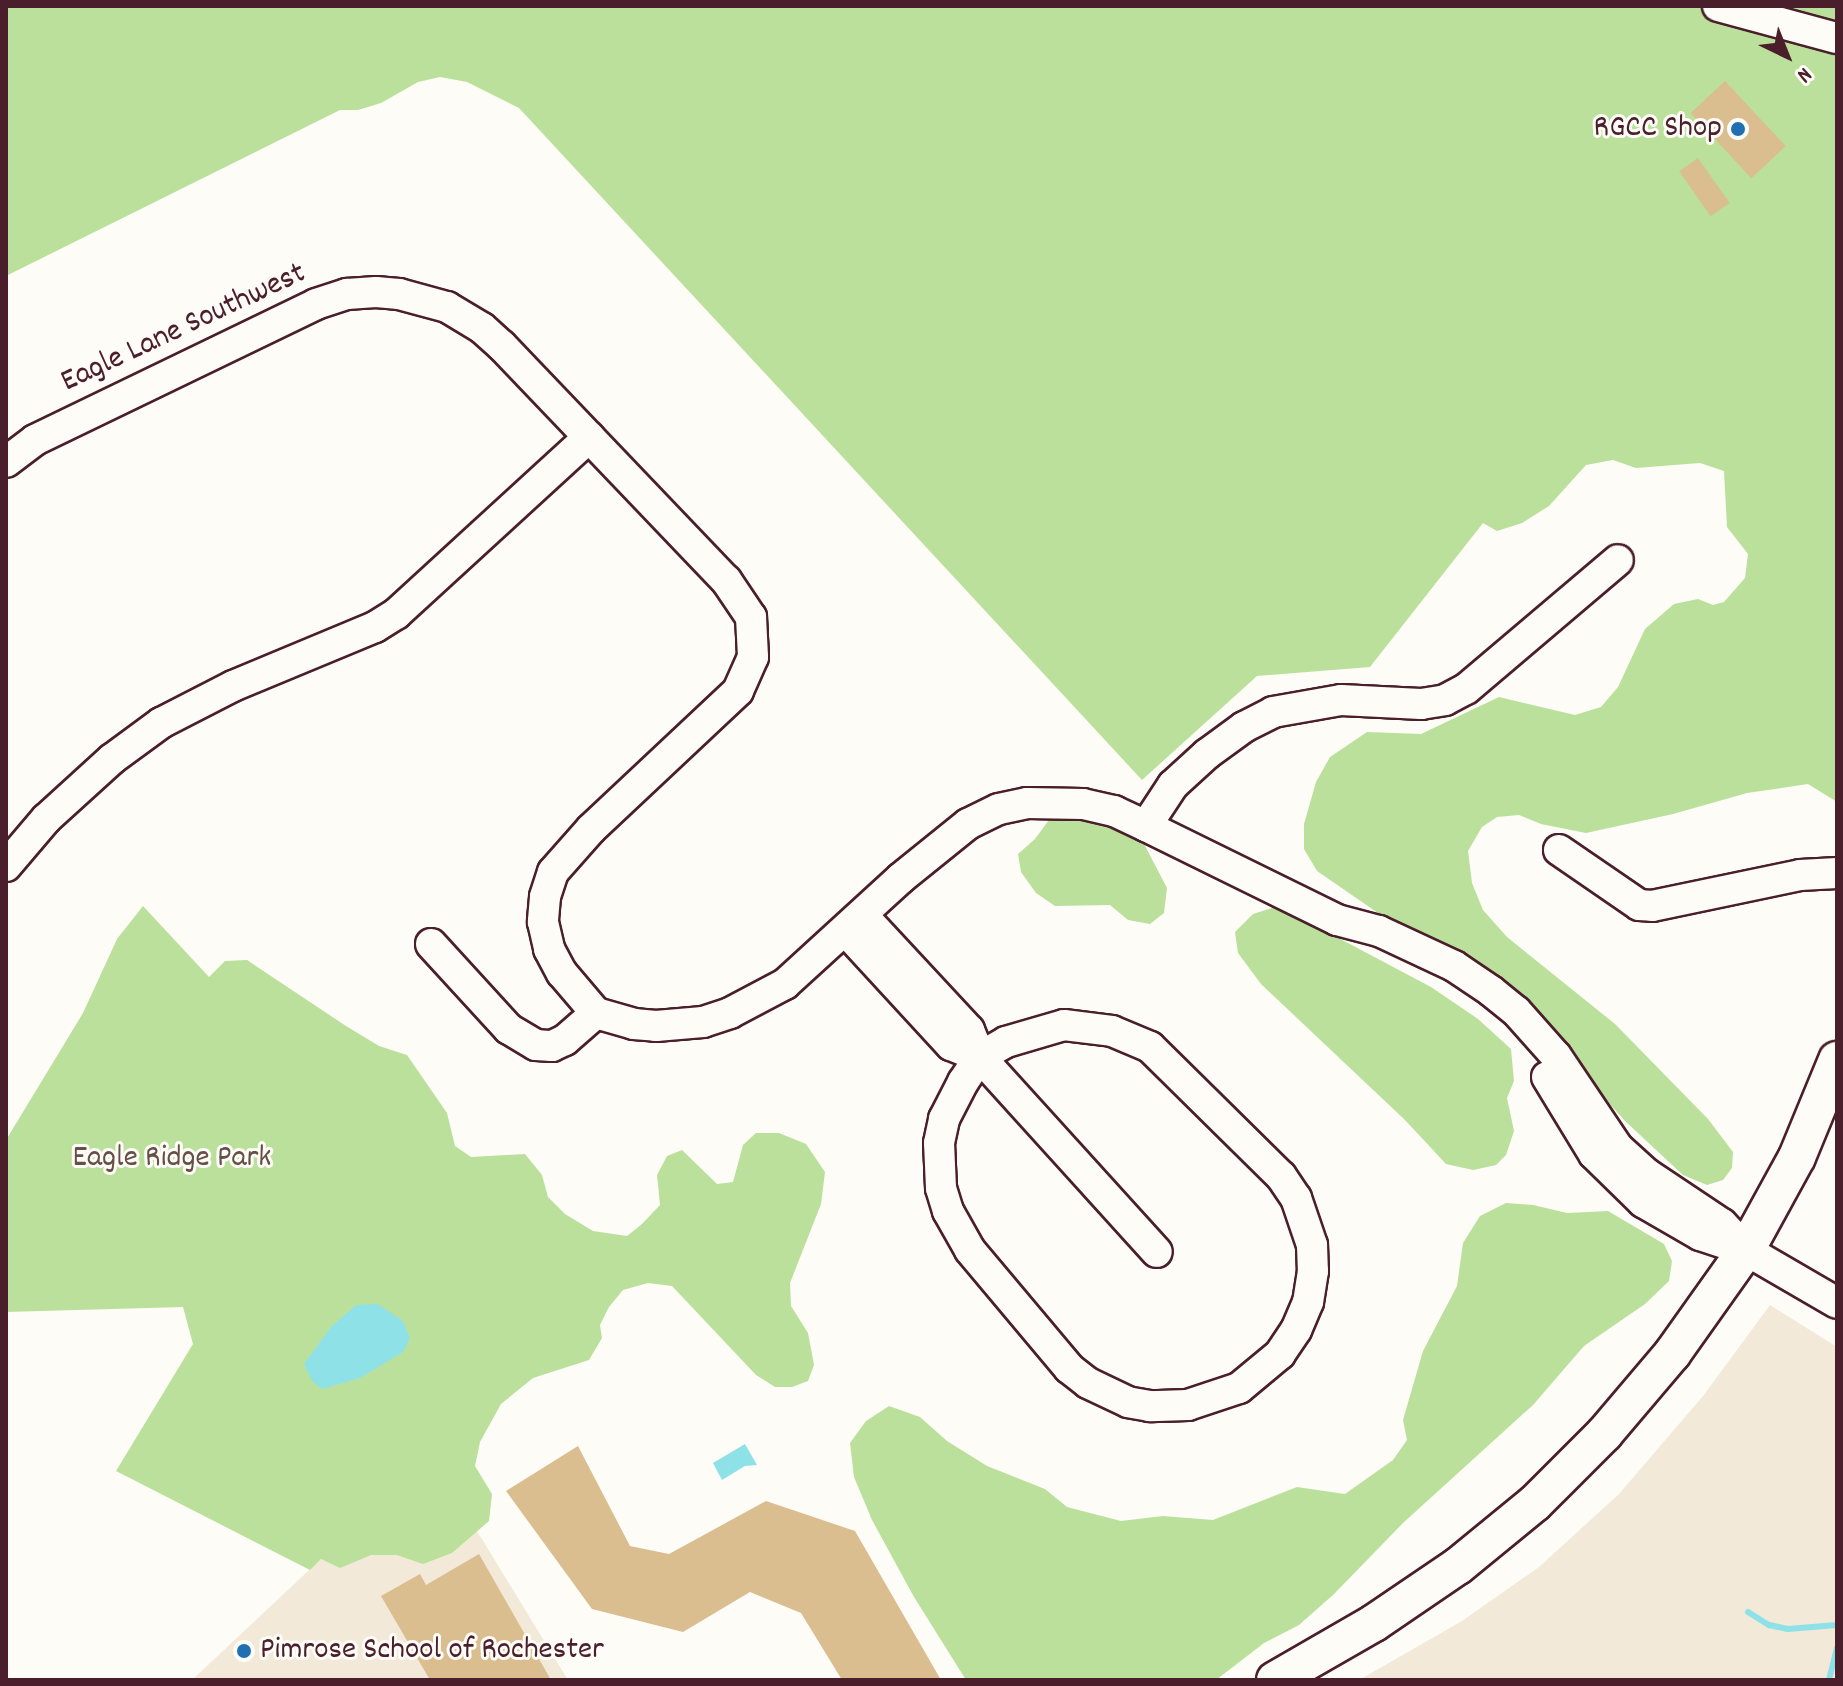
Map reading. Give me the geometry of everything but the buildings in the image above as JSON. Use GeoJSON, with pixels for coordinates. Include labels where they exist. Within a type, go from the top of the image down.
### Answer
{"type":"FeatureCollection","features":[{"type":"Feature","properties":{"kind":"main road"},"geometry":{"type":"LineString","coordinates":[[1275,1680],[1335,1648],[1417,1596],[1535,1503],[1639,1394],[1705,1311],[1746,1250],[1797,1157],[1837,1060]]}},
{"type":"Feature","properties":{"kind":"street"},"geometry":{"type":"LineString","coordinates":[[1718,6],[1837,38]]}},
{"type":"Feature","properties":{"kind":"street","name":"Eagle Lane Southwest"},"geometry":{"type":"LineString","coordinates":[[6,462],[35,440],[316,304],[347,294],[376,292],[425,300],[472,321],[502,346],[742,599],[755,638],[751,667],[738,691],[591,829],[553,872],[543,922],[549,949],[562,973],[596,1013]]}},
{"type":"Feature","properties":{"kind":"street"},"geometry":{"type":"LineString","coordinates":[[6,866],[46,819],[112,759],[161,723],[209,697],[375,627],[396,614],[589,437]]}},
{"type":"Feature","properties":{"kind":"street"},"geometry":{"type":"LineString","coordinates":[[1146,826],[1173,785],[1207,754],[1244,727],[1273,712],[1341,700],[1421,704],[1445,700],[1466,689],[1618,560]]}},
{"type":"Feature","properties":{"kind":"street"},"geometry":{"type":"LineString","coordinates":[[431,944],[509,1029],[536,1045],[552,1046],[565,1040],[596,1013],[634,1024],[703,1022],[759,1000],[785,984],[968,824],[999,809],[1027,803],[1083,804],[1114,811],[1337,920],[1379,931],[1454,966],[1491,991],[1516,1011],[1556,1056],[1608,1135],[1628,1159],[1722,1224],[1746,1250],[1837,1303]]}},
{"type":"Feature","properties":{"kind":"street"},"geometry":{"type":"LineString","coordinates":[[1559,850],[1639,905],[1652,906],[1800,875],[1837,873]]}},
{"type":"Feature","properties":{"kind":"street"},"geometry":{"type":"LineString","coordinates":[[854,923],[969,1030],[980,1057],[1157,1252]]}},
{"type":"Feature","properties":{"kind":"street"},"geometry":{"type":"LineString","coordinates":[[1064,1025],[1088,1026],[1134,1037],[1169,1063],[1281,1176],[1307,1220],[1313,1271],[1308,1302],[1296,1330],[1261,1373],[1239,1388],[1208,1400],[1150,1406],[1107,1394],[1069,1368],[970,1250],[952,1219],[941,1188],[938,1167],[944,1119],[980,1057],[1006,1042],[1064,1025]]}},
{"type":"Feature","properties":{"kind":"shaded area"},"geometry":{"type":"Polygon","coordinates":[[[1770,1305],[1837,1347],[1837,1680],[1359,1680],[1462,1621],[1539,1567],[1619,1494],[1703,1396],[1770,1305]]]}},
{"type":"Feature","properties":{"kind":"shaded area"},"geometry":{"type":"Polygon","coordinates":[[[458,1500],[568,1680],[192,1680],[321,1559],[458,1500]]]}},
{"type":"Feature","properties":{"kind":"green space"},"geometry":{"type":"Polygon","coordinates":[[[6,6],[1837,6],[1837,802],[1808,784],[1747,793],[1673,814],[1586,833],[1541,824],[1519,815],[1497,817],[1482,827],[1468,851],[1472,883],[1483,910],[1507,937],[1615,1024],[1708,1119],[1733,1152],[1732,1168],[1723,1180],[1707,1185],[1683,1175],[1625,1121],[1582,1073],[1464,955],[1378,913],[1317,871],[1304,849],[1304,824],[1316,782],[1330,757],[1367,732],[1421,734],[1499,697],[1575,715],[1601,707],[1618,687],[1645,629],[1674,604],[1698,599],[1713,605],[1724,602],[1745,578],[1748,554],[1727,527],[1724,471],[1700,463],[1636,468],[1613,460],[1586,465],[1549,506],[1522,523],[1497,531],[1483,523],[1370,667],[1257,676],[1142,780],[519,108],[467,82],[440,77],[418,82],[381,103],[358,110],[340,110],[6,276],[6,6]]]}},
{"type":"Feature","properties":{"kind":"green space"},"geometry":{"type":"Polygon","coordinates":[[[1054,813],[1118,822],[1143,842],[1167,888],[1164,913],[1150,924],[1128,920],[1110,905],[1055,906],[1036,893],[1021,872],[1018,854],[1035,839],[1054,813]]]}},
{"type":"Feature","properties":{"kind":"green space","name":"Eagle Ridge Park"},"geometry":{"type":"Polygon","coordinates":[[[143,906],[209,977],[225,961],[247,960],[379,1046],[407,1055],[447,1113],[455,1146],[471,1157],[525,1154],[542,1175],[548,1197],[565,1214],[593,1231],[627,1236],[642,1224],[660,1205],[657,1175],[667,1156],[682,1150],[717,1184],[733,1182],[743,1145],[756,1133],[779,1133],[806,1144],[825,1172],[821,1204],[790,1283],[791,1306],[808,1333],[814,1365],[808,1381],[792,1387],[775,1387],[756,1375],[672,1286],[648,1283],[623,1290],[600,1325],[602,1338],[589,1360],[533,1378],[501,1404],[480,1442],[475,1466],[492,1494],[489,1521],[452,1553],[423,1564],[397,1555],[371,1555],[340,1568],[321,1559],[310,1570],[116,1471],[193,1344],[183,1307],[6,1312],[6,1140],[83,1013],[117,939],[143,906]]]}},
{"type":"Feature","properties":{"kind":"green space"},"geometry":{"type":"Polygon","coordinates":[[[1278,906],[1431,987],[1478,1019],[1511,1049],[1514,1081],[1507,1098],[1514,1131],[1506,1155],[1496,1165],[1473,1170],[1446,1164],[1405,1120],[1261,984],[1238,953],[1235,932],[1253,914],[1278,906]]]}},
{"type":"Feature","properties":{"kind":"green space"},"geometry":{"type":"Polygon","coordinates":[[[1506,1203],[1567,1213],[1608,1211],[1664,1244],[1672,1261],[1669,1281],[1645,1304],[1584,1346],[1533,1405],[1403,1523],[1299,1625],[1264,1643],[1216,1680],[966,1680],[914,1597],[872,1520],[854,1477],[850,1443],[866,1421],[889,1406],[920,1417],[947,1441],[987,1466],[1045,1489],[1067,1507],[1121,1521],[1163,1516],[1213,1520],[1297,1487],[1345,1494],[1393,1460],[1407,1440],[1403,1420],[1423,1351],[1457,1286],[1463,1243],[1480,1216],[1506,1203]]]}},
{"type":"Feature","properties":{"kind":"water"},"geometry":{"type":"Polygon","coordinates":[[[378,1304],[403,1321],[410,1338],[403,1352],[360,1378],[322,1389],[312,1381],[304,1364],[331,1327],[356,1305],[378,1304]]]}},
{"type":"Feature","properties":{"kind":"water"},"geometry":{"type":"Polygon","coordinates":[[[745,1444],[757,1465],[745,1466],[722,1480],[713,1463],[745,1444]]]}},
{"type":"Feature","properties":{"kind":"waterway"},"geometry":{"type":"LineString","coordinates":[[1748,1612],[1769,1625],[1788,1629],[1837,1625]]}},
{"type":"Feature","properties":{"kind":"waterway"},"geometry":{"type":"LineString","coordinates":[[1829,1680],[1837,1648]]}},
{"type":"Feature","properties":{"kind":"place","name":"RGCC Shop"},"geometry":{"type":"Point","coordinates":[1738,129]}},
{"type":"Feature","properties":{"kind":"place","name":"Pimrose School of Rochester"},"geometry":{"type":"Point","coordinates":[244,1651]}}]}
